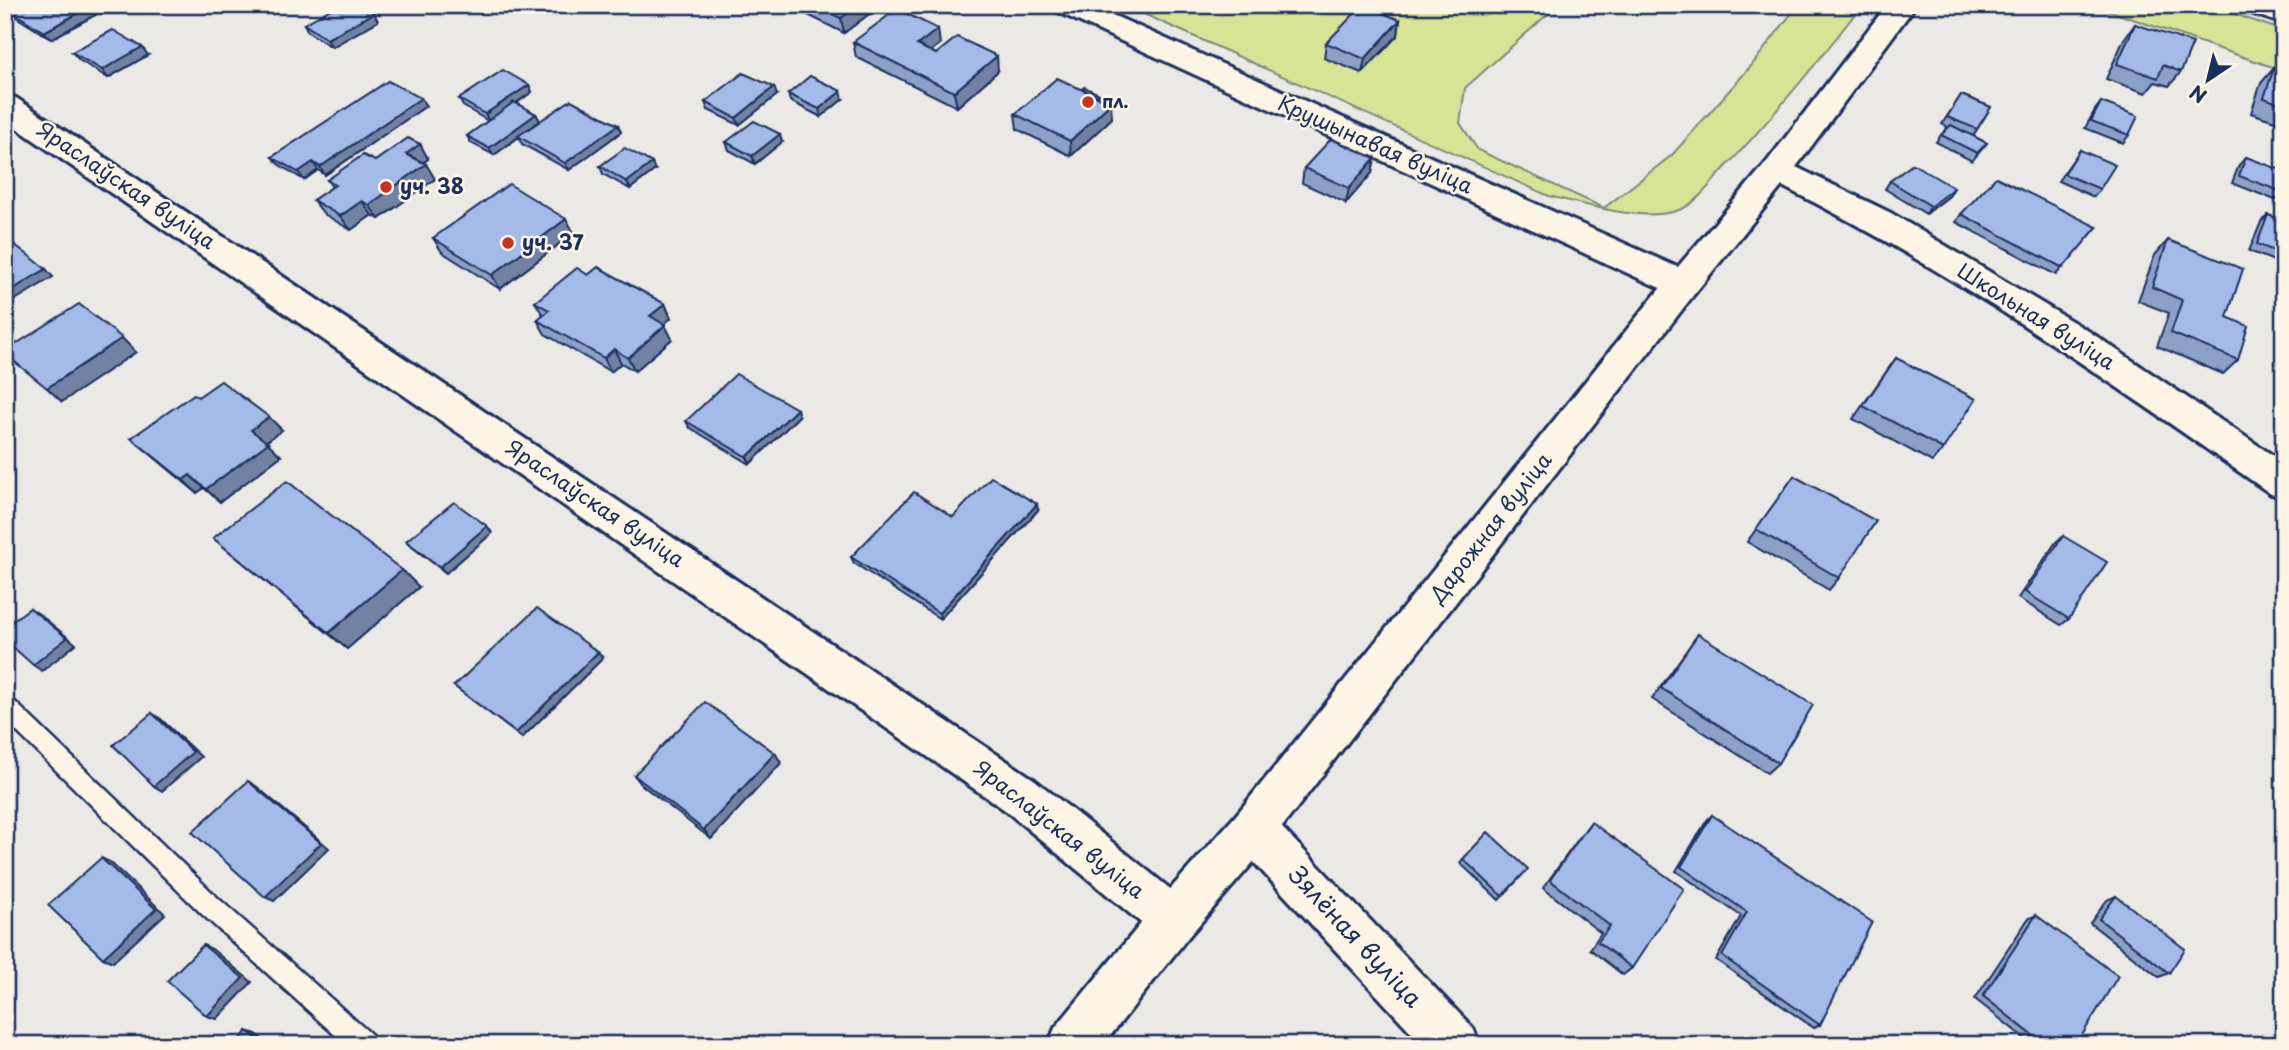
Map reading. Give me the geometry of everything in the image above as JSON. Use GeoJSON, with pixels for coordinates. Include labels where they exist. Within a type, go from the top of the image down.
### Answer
{"type":"FeatureCollection","features":[{"type":"Feature","properties":{"kind":"street","name":"Крушынавая вуліца"},"geometry":{"type":"LineString","coordinates":[[1066,5],[1683,284]]}},
{"type":"Feature","properties":{"kind":"street","name":"Дарожная вуліца"},"geometry":{"type":"LineString","coordinates":[[1072,1045],[1173,920],[1253,829],[1683,284],[1777,170],[1902,5]]}},
{"type":"Feature","properties":{"kind":"street"},"geometry":{"type":"LineString","coordinates":[[2254,5],[2284,15]]}},
{"type":"Feature","properties":{"kind":"street","name":"Яраслаўская вуліца"},"geometry":{"type":"LineString","coordinates":[[5,105],[1020,795],[1173,920]]}},
{"type":"Feature","properties":{"kind":"street","name":"Школьная вуліца"},"geometry":{"type":"LineString","coordinates":[[1777,170],[1881,220],[2078,341],[2284,483]]}},
{"type":"Feature","properties":{"kind":"street","name":"Зялёная вуліца"},"geometry":{"type":"LineString","coordinates":[[1253,829],[1456,1045]]}},
{"type":"Feature","properties":{"kind":"lane"},"geometry":{"type":"LineString","coordinates":[[5,706],[211,907],[364,1045]]}},
{"type":"Feature","properties":{"kind":"green space"},"geometry":{"type":"Polygon","coordinates":[[[1124,5],[1558,5],[1465,88],[1460,123],[1478,150],[1604,208],[1672,155],[1751,66],[1798,5],[1862,5],[1778,109],[1702,193],[1690,204],[1676,211],[1646,214],[1612,211],[1549,196],[1124,5]]]}},
{"type":"Feature","properties":{"kind":"green space"},"geometry":{"type":"Polygon","coordinates":[[[2092,5],[2208,5],[2284,31],[2284,71],[2092,5]]]}},
{"type":"Feature","properties":{"kind":"building"},"geometry":{"type":"Polygon","coordinates":[[[5,5],[93,5],[44,32],[5,5]]]}},
{"type":"Feature","properties":{"kind":"building"},"geometry":{"type":"Polygon","coordinates":[[[338,5],[362,5],[374,13],[327,39],[304,24],[338,5]]]}},
{"type":"Feature","properties":{"kind":"building"},"geometry":{"type":"Polygon","coordinates":[[[814,5],[858,5],[841,18],[814,5]]]}},
{"type":"Feature","properties":{"kind":"building"},"geometry":{"type":"Polygon","coordinates":[[[1363,5],[1400,20],[1365,59],[1326,43],[1363,5]]]}},
{"type":"Feature","properties":{"kind":"building"},"geometry":{"type":"Polygon","coordinates":[[[897,9],[938,29],[917,45],[936,54],[957,37],[997,56],[954,92],[853,42],[897,9]]]}},
{"type":"Feature","properties":{"kind":"building"},"geometry":{"type":"Polygon","coordinates":[[[2135,24],[2193,43],[2181,72],[2163,65],[2158,78],[2117,64],[2135,24]]]}},
{"type":"Feature","properties":{"kind":"building"},"geometry":{"type":"Polygon","coordinates":[[[113,30],[142,47],[102,70],[72,52],[113,30]]]}},
{"type":"Feature","properties":{"kind":"building"},"geometry":{"type":"Polygon","coordinates":[[[2274,68],[2284,71],[2284,105],[2264,98],[2274,68]]]}},
{"type":"Feature","properties":{"kind":"building"},"geometry":{"type":"Polygon","coordinates":[[[503,70],[529,85],[485,114],[459,99],[503,70]]]}},
{"type":"Feature","properties":{"kind":"building"},"geometry":{"type":"Polygon","coordinates":[[[743,73],[774,87],[736,118],[705,102],[743,73]]]}},
{"type":"Feature","properties":{"kind":"building"},"geometry":{"type":"Polygon","coordinates":[[[810,76],[841,91],[819,109],[788,94],[810,76]]]}},
{"type":"Feature","properties":{"kind":"building"},"geometry":{"type":"Polygon","coordinates":[[[1057,78],[1111,103],[1070,141],[1015,114],[1057,78]]]}},
{"type":"Feature","properties":{"kind":"building"},"geometry":{"type":"Polygon","coordinates":[[[388,81],[421,98],[320,167],[313,162],[298,172],[272,157],[388,81]]]}},
{"type":"Feature","properties":{"kind":"building"},"geometry":{"type":"Polygon","coordinates":[[[1084,87],[1099,94],[1097,96],[1082,89],[1084,87]]]}},
{"type":"Feature","properties":{"kind":"building"},"geometry":{"type":"Polygon","coordinates":[[[1961,95],[1991,107],[1977,129],[1947,117],[1961,95]]]}},
{"type":"Feature","properties":{"kind":"building"},"geometry":{"type":"Polygon","coordinates":[[[571,100],[618,125],[565,163],[518,136],[571,100]]]}},
{"type":"Feature","properties":{"kind":"building"},"geometry":{"type":"Polygon","coordinates":[[[514,102],[536,114],[489,148],[467,136],[514,102]]]}},
{"type":"Feature","properties":{"kind":"building"},"geometry":{"type":"Polygon","coordinates":[[[2101,102],[2138,116],[2129,135],[2091,121],[2101,102]]]}},
{"type":"Feature","properties":{"kind":"building"},"geometry":{"type":"Polygon","coordinates":[[[754,121],[780,134],[752,156],[726,142],[754,121]]]}},
{"type":"Feature","properties":{"kind":"building"},"geometry":{"type":"Polygon","coordinates":[[[1951,125],[1987,143],[1977,153],[1941,135],[1951,125]]]}},
{"type":"Feature","properties":{"kind":"building"},"geometry":{"type":"Polygon","coordinates":[[[408,138],[420,144],[406,154],[426,164],[369,205],[362,201],[340,216],[313,200],[335,185],[327,180],[363,155],[375,161],[408,138]]]}},
{"type":"Feature","properties":{"kind":"building"},"geometry":{"type":"Polygon","coordinates":[[[1331,139],[1375,158],[1349,188],[1304,168],[1331,139]]]}},
{"type":"Feature","properties":{"kind":"building"},"geometry":{"type":"Polygon","coordinates":[[[625,148],[652,163],[627,182],[600,166],[625,148]]]}},
{"type":"Feature","properties":{"kind":"building"},"geometry":{"type":"Polygon","coordinates":[[[2080,150],[2115,165],[2100,189],[2064,174],[2080,150]]]}},
{"type":"Feature","properties":{"kind":"building"},"geometry":{"type":"Polygon","coordinates":[[[2246,157],[2284,171],[2283,192],[2239,176],[2246,157]]]}},
{"type":"Feature","properties":{"kind":"building"},"geometry":{"type":"Polygon","coordinates":[[[1913,164],[1954,188],[1931,206],[1890,181],[1913,164]]]}},
{"type":"Feature","properties":{"kind":"building"},"geometry":{"type":"Polygon","coordinates":[[[1996,177],[2097,227],[2063,268],[1961,214],[1996,177]]]}},
{"type":"Feature","properties":{"kind":"building","name":"уч. 37"},"geometry":{"type":"Polygon","coordinates":[[[509,184],[566,219],[492,275],[433,238],[509,184]]]}},
{"type":"Feature","properties":{"kind":"building"},"geometry":{"type":"Polygon","coordinates":[[[2268,215],[2284,221],[2284,255],[2257,244],[2268,215]]]}},
{"type":"Feature","properties":{"kind":"building"},"geometry":{"type":"Polygon","coordinates":[[[5,237],[46,269],[5,294],[5,237]]]}},
{"type":"Feature","properties":{"kind":"building"},"geometry":{"type":"Polygon","coordinates":[[[2168,240],[2243,269],[2227,317],[2248,326],[2238,360],[2171,333],[2182,300],[2152,287],[2168,240]]]}},
{"type":"Feature","properties":{"kind":"building"},"geometry":{"type":"Polygon","coordinates":[[[598,267],[665,304],[650,316],[665,325],[628,358],[614,349],[604,358],[537,320],[549,310],[535,302],[577,268],[588,275],[598,267]]]}},
{"type":"Feature","properties":{"kind":"building"},"geometry":{"type":"Polygon","coordinates":[[[79,304],[122,338],[47,388],[5,354],[5,351],[79,304]]]}},
{"type":"Feature","properties":{"kind":"building"},"geometry":{"type":"Polygon","coordinates":[[[1896,358],[1976,399],[1943,449],[1863,406],[1896,358]]]}},
{"type":"Feature","properties":{"kind":"building"},"geometry":{"type":"Polygon","coordinates":[[[736,374],[797,409],[747,457],[686,421],[736,374]]]}},
{"type":"Feature","properties":{"kind":"building"},"geometry":{"type":"Polygon","coordinates":[[[221,381],[269,417],[251,430],[268,443],[206,489],[190,475],[183,480],[131,438],[194,394],[198,397],[221,381]]]}},
{"type":"Feature","properties":{"kind":"building"},"geometry":{"type":"Polygon","coordinates":[[[1794,476],[1876,521],[1839,578],[1756,529],[1794,476]]]}},
{"type":"Feature","properties":{"kind":"building"},"geometry":{"type":"Polygon","coordinates":[[[991,477],[1037,504],[939,613],[851,557],[914,492],[953,517],[991,477]]]}},
{"type":"Feature","properties":{"kind":"building"},"geometry":{"type":"Polygon","coordinates":[[[287,481],[402,570],[329,633],[213,538],[287,481]]]}},
{"type":"Feature","properties":{"kind":"building"},"geometry":{"type":"Polygon","coordinates":[[[454,502],[487,526],[440,567],[406,541],[454,502]]]}},
{"type":"Feature","properties":{"kind":"building"},"geometry":{"type":"Polygon","coordinates":[[[2063,536],[2107,562],[2069,619],[2025,592],[2063,536]]]}},
{"type":"Feature","properties":{"kind":"building"},"geometry":{"type":"Polygon","coordinates":[[[30,608],[67,638],[33,665],[5,640],[5,626],[30,608]]]}},
{"type":"Feature","properties":{"kind":"building"},"geometry":{"type":"Polygon","coordinates":[[[537,608],[598,652],[516,733],[454,686],[537,608]]]}},
{"type":"Feature","properties":{"kind":"building"},"geometry":{"type":"Polygon","coordinates":[[[1698,634],[1813,705],[1778,763],[1661,688],[1698,634]]]}},
{"type":"Feature","properties":{"kind":"building"},"geometry":{"type":"Polygon","coordinates":[[[705,702],[775,753],[704,830],[634,775],[705,702]]]}},
{"type":"Feature","properties":{"kind":"building"},"geometry":{"type":"Polygon","coordinates":[[[152,713],[193,752],[154,786],[113,745],[152,713]]]}},
{"type":"Feature","properties":{"kind":"building"},"geometry":{"type":"Polygon","coordinates":[[[248,781],[321,843],[265,897],[192,832],[248,781]]]}},
{"type":"Feature","properties":{"kind":"building"},"geometry":{"type":"Polygon","coordinates":[[[1712,815],[1872,922],[1820,1025],[1722,956],[1747,912],[1681,867],[1712,815]]]}},
{"type":"Feature","properties":{"kind":"building"},"geometry":{"type":"Polygon","coordinates":[[[1591,822],[1684,889],[1632,968],[1598,942],[1610,926],[1550,880],[1591,822]]]}},
{"type":"Feature","properties":{"kind":"building"},"geometry":{"type":"Polygon","coordinates":[[[1488,832],[1528,869],[1502,896],[1463,859],[1488,832]]]}},
{"type":"Feature","properties":{"kind":"building"},"geometry":{"type":"Polygon","coordinates":[[[101,858],[156,909],[103,958],[48,905],[101,858]]]}},
{"type":"Feature","properties":{"kind":"building"},"geometry":{"type":"Polygon","coordinates":[[[2116,896],[2185,949],[2169,973],[2099,919],[2116,896]]]}},
{"type":"Feature","properties":{"kind":"building"},"geometry":{"type":"Polygon","coordinates":[[[2036,915],[2118,976],[2076,1045],[2045,1045],[1983,996],[2036,915]]]}},
{"type":"Feature","properties":{"kind":"building"},"geometry":{"type":"Polygon","coordinates":[[[203,945],[243,978],[207,1016],[167,981],[203,945]]]}},
{"type":"Feature","properties":{"kind":"building"},"geometry":{"type":"Polygon","coordinates":[[[247,1031],[266,1045],[236,1045],[247,1031]]]}},
{"type":"Feature","properties":{"kind":"place","name":"пл."},"geometry":{"type":"Point","coordinates":[1088,102]}},
{"type":"Feature","properties":{"kind":"place","name":"уч. 38"},"geometry":{"type":"Point","coordinates":[386,187]}},
{"type":"Feature","properties":{"kind":"place","name":"уч. 37"},"geometry":{"type":"Point","coordinates":[508,243]}}]}
